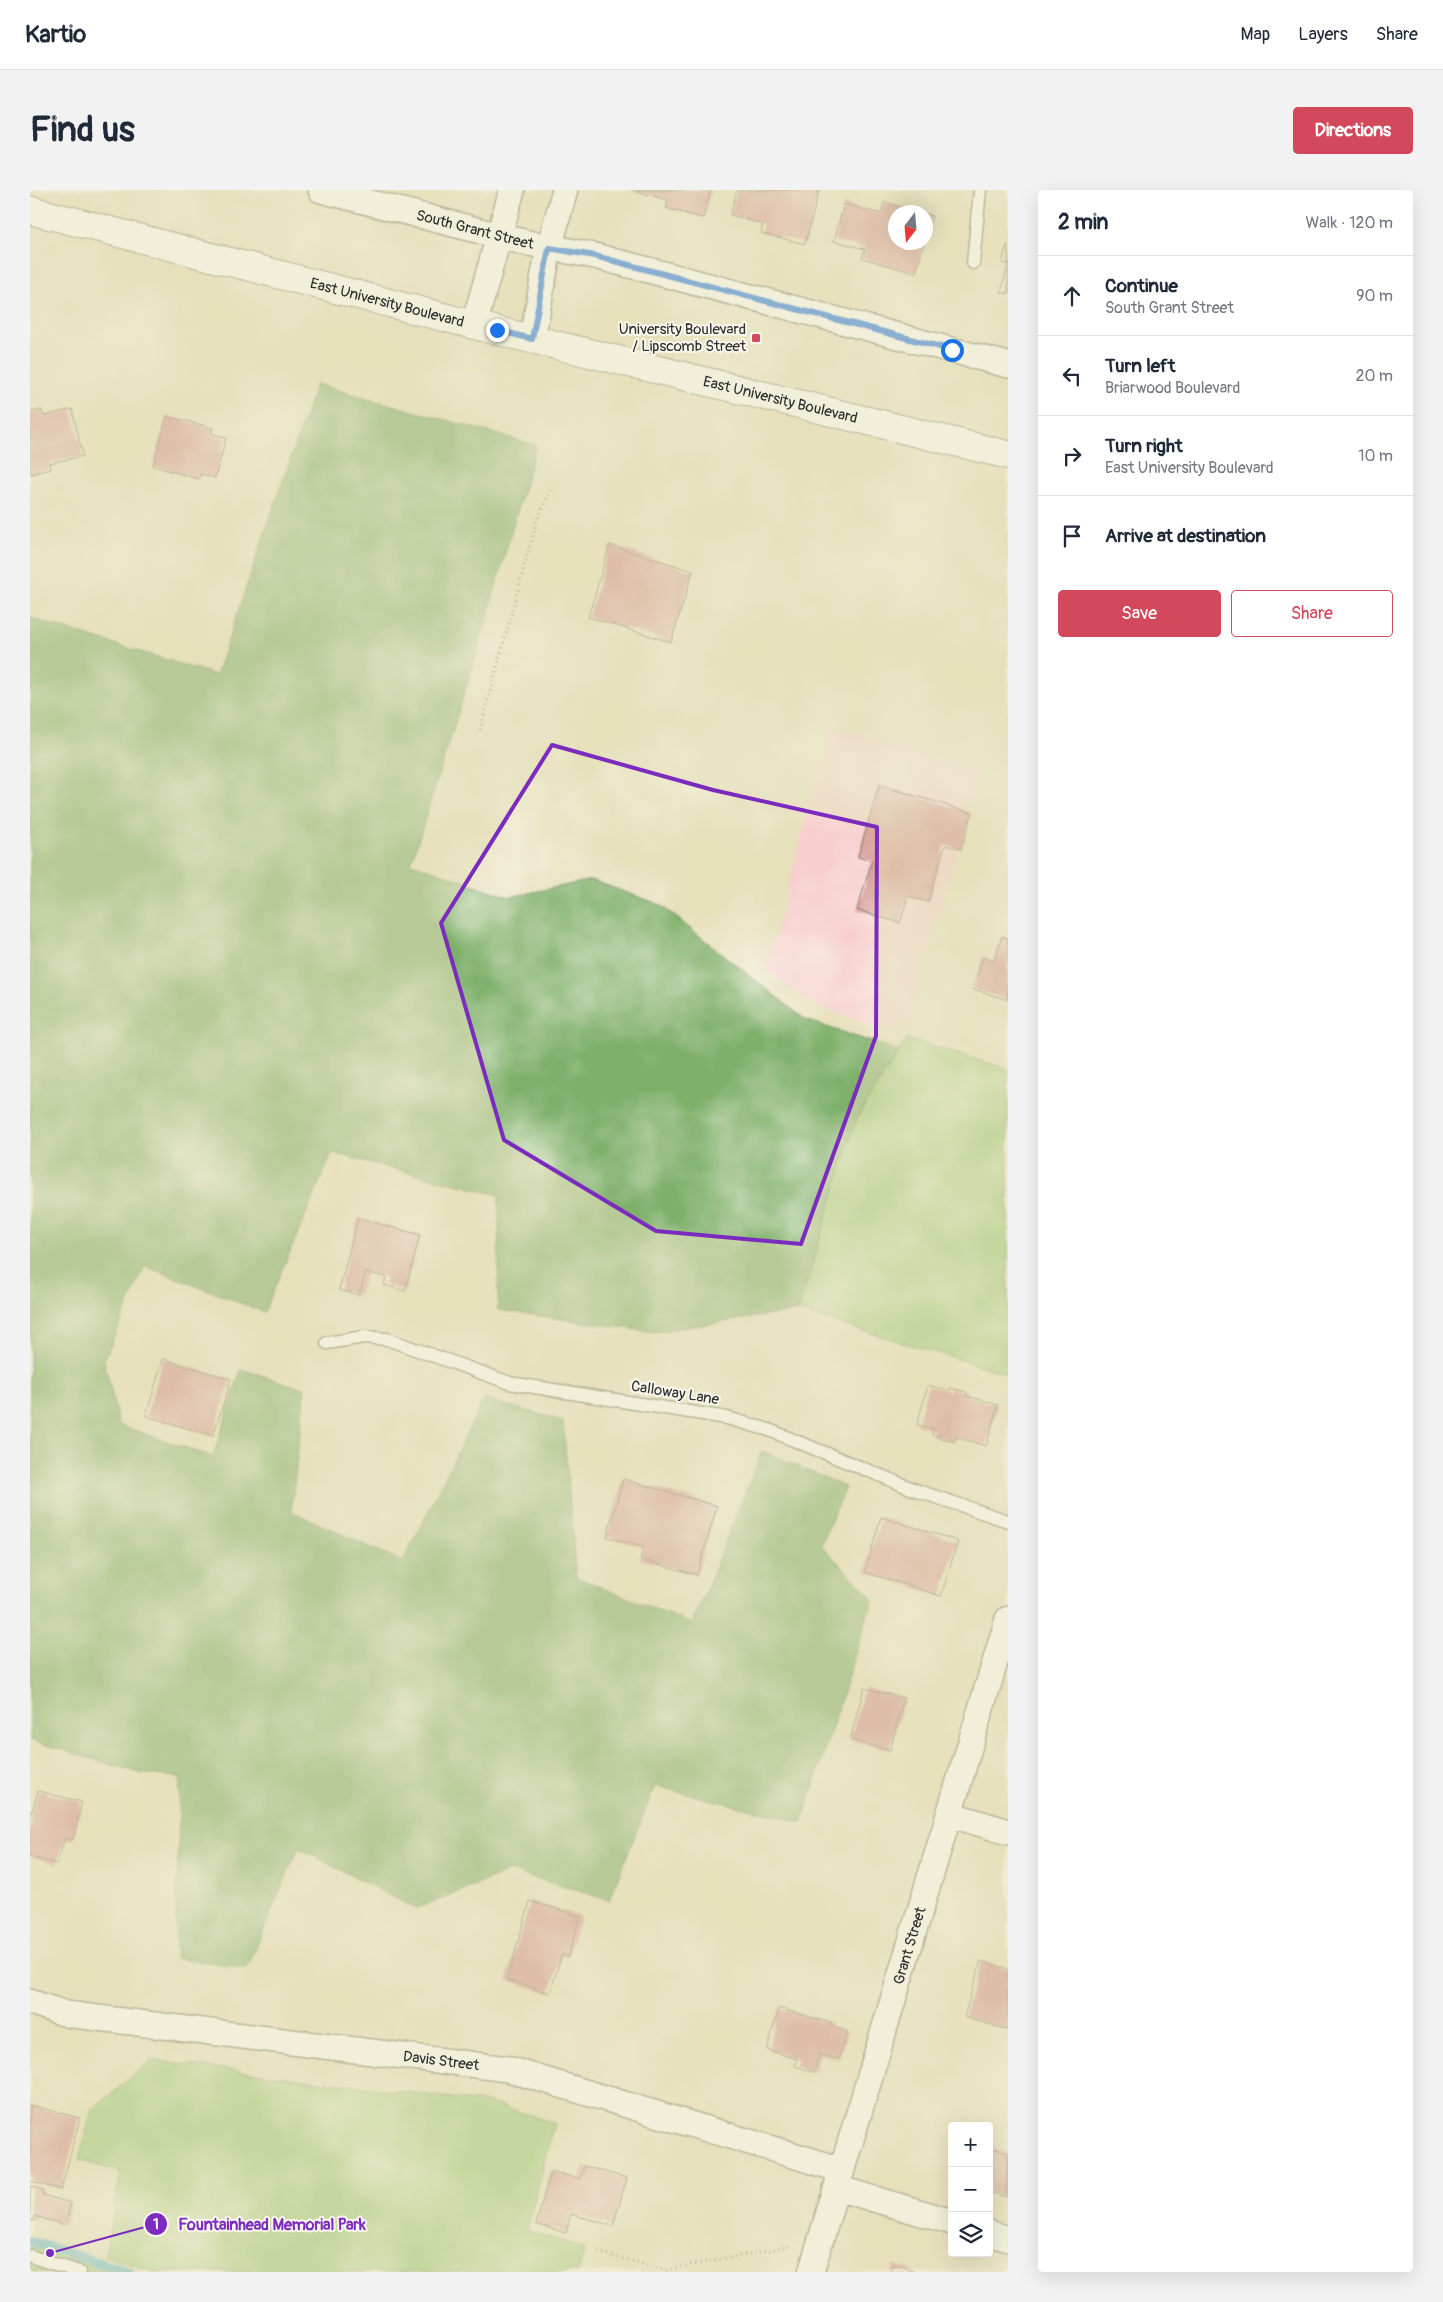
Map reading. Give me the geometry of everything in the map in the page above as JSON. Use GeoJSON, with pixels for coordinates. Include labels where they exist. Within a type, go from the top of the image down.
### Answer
{"type":"FeatureCollection","features":[{"type":"Feature","properties":{"kind":"street","name":"South Grant Street"},"geometry":{"type":"LineString","coordinates":[[321,190],[499,236],[604,259],[1008,365]]}},
{"type":"Feature","properties":{"kind":"street"},"geometry":{"type":"LineString","coordinates":[[474,325],[512,190]]}},
{"type":"Feature","properties":{"kind":"street"},"geometry":{"type":"LineString","coordinates":[[532,339],[549,248],[565,190]]}},
{"type":"Feature","properties":{"kind":"street","name":"East University Boulevard"},"geometry":{"type":"LineString","coordinates":[[30,210],[474,325],[1008,455]]}},
{"type":"Feature","properties":{"kind":"street","name":"Grant Street"},"geometry":{"type":"LineString","coordinates":[[815,2261],[1008,1619]]}},
{"type":"Feature","properties":{"kind":"street"},"geometry":{"type":"LineString","coordinates":[[949,1814],[1008,1832]]}},
{"type":"Feature","properties":{"kind":"street","name":"Davis Street"},"geometry":{"type":"LineString","coordinates":[[30,2002],[66,2014],[508,2069],[840,2179],[948,2220]]}},
{"type":"Feature","properties":{"kind":"street"},"geometry":{"type":"LineString","coordinates":[[993,2234],[1008,2239]]}},
{"type":"Feature","properties":{"kind":"lane"},"geometry":{"type":"LineString","coordinates":[[973,263],[980,190]]}},
{"type":"Feature","properties":{"kind":"lane","name":"Calloway Lane"},"geometry":{"type":"LineString","coordinates":[[327,1343],[364,1337],[387,1339],[510,1383],[726,1418],[769,1430],[918,1491],[1008,1522]]}},
{"type":"Feature","properties":{"kind":"lane"},"geometry":{"type":"LineString","coordinates":[[30,2256],[80,2272]]}},
{"type":"Feature","properties":{"kind":"path"},"geometry":{"type":"LineString","coordinates":[[480,730],[536,523],[551,490]]}},
{"type":"Feature","properties":{"kind":"path"},"geometry":{"type":"LineString","coordinates":[[598,2252],[665,2270],[786,2245],[815,2261]]}},
{"type":"Feature","properties":{"kind":"highlighted area"},"geometry":{"type":"Polygon","coordinates":[[[552,745],[713,790],[877,827],[876,1036],[801,1244],[656,1231],[504,1140],[441,923],[552,745]]]}},
{"type":"Feature","properties":{"kind":"shaded area"},"geometry":{"type":"Polygon","coordinates":[[[831,725],[979,772],[909,1024],[903,1025],[894,1033],[813,1005],[766,969],[831,725]]]}},
{"type":"Feature","properties":{"kind":"green space"},"geometry":{"type":"Polygon","coordinates":[[[316,384],[536,445],[478,650],[411,863],[510,897],[591,880],[659,904],[806,1020],[899,1051],[856,1119],[798,1311],[654,1332],[498,1310],[499,1195],[332,1153],[264,1312],[145,1266],[104,1360],[119,1425],[213,1457],[241,1369],[305,1389],[291,1511],[403,1562],[484,1399],[563,1421],[576,1577],[692,1624],[762,1451],[845,1487],[821,1545],[873,1598],[802,1822],[655,1786],[609,1900],[510,1871],[416,1909],[298,1848],[247,1969],[175,1958],[180,1777],[142,1774],[30,1740],[30,618],[216,675],[316,384]]]}},
{"type":"Feature","properties":{"kind":"green space"},"geometry":{"type":"Polygon","coordinates":[[[907,1039],[1008,1069],[1008,1374],[798,1311],[856,1119],[907,1039]]]}},
{"type":"Feature","properties":{"kind":"green space"},"geometry":{"type":"Polygon","coordinates":[[[152,2060],[491,2103],[554,2123],[527,2230],[585,2249],[578,2272],[154,2272],[105,2256],[121,2172],[79,2160],[92,2110],[152,2060]]]}},
{"type":"Feature","properties":{"kind":"green space"},"geometry":{"type":"Polygon","coordinates":[[[30,2241],[129,2272],[30,2272],[30,2241]]]}},
{"type":"Feature","properties":{"kind":"building"},"geometry":{"type":"Polygon","coordinates":[[[632,190],[711,190],[703,218],[666,208],[668,200],[632,190]]]}},
{"type":"Feature","properties":{"kind":"building"},"geometry":{"type":"Polygon","coordinates":[[[737,190],[819,190],[805,244],[761,233],[763,224],[730,215],[737,190]]]}},
{"type":"Feature","properties":{"kind":"building"},"geometry":{"type":"Polygon","coordinates":[[[884,202],[894,205],[888,205],[888,250],[922,250],[916,273],[862,258],[865,249],[834,241],[844,204],[881,214],[884,202]]]}},
{"type":"Feature","properties":{"kind":"building"},"geometry":{"type":"Polygon","coordinates":[[[1008,246],[1008,265],[1002,263],[1008,246]]]}},
{"type":"Feature","properties":{"kind":"building"},"geometry":{"type":"Polygon","coordinates":[[[1008,269],[1008,294],[1001,292],[1008,269]]]}},
{"type":"Feature","properties":{"kind":"building"},"geometry":{"type":"Polygon","coordinates":[[[72,409],[83,456],[50,463],[51,469],[30,474],[30,412],[42,410],[44,416],[72,409]]]}},
{"type":"Feature","properties":{"kind":"building"},"geometry":{"type":"Polygon","coordinates":[[[167,416],[213,428],[211,433],[226,438],[215,478],[201,474],[199,479],[153,466],[167,416]]]}},
{"type":"Feature","properties":{"kind":"building"},"geometry":{"type":"Polygon","coordinates":[[[610,545],[693,571],[671,642],[588,617],[610,545]]]}},
{"type":"Feature","properties":{"kind":"building"},"geometry":{"type":"Polygon","coordinates":[[[879,785],[972,813],[961,849],[945,845],[928,902],[908,896],[900,923],[857,910],[872,861],[858,857],[879,785]]]}},
{"type":"Feature","properties":{"kind":"building"},"geometry":{"type":"Polygon","coordinates":[[[1002,936],[1008,938],[1008,1000],[973,989],[983,957],[994,961],[1002,936]]]}},
{"type":"Feature","properties":{"kind":"building"},"geometry":{"type":"Polygon","coordinates":[[[358,1218],[420,1235],[405,1291],[384,1285],[386,1277],[366,1272],[359,1295],[339,1290],[358,1218]]]}},
{"type":"Feature","properties":{"kind":"building"},"geometry":{"type":"Polygon","coordinates":[[[163,1359],[231,1379],[213,1436],[146,1416],[163,1359]]]}},
{"type":"Feature","properties":{"kind":"building"},"geometry":{"type":"Polygon","coordinates":[[[928,1385],[949,1391],[950,1388],[967,1392],[967,1396],[998,1405],[986,1446],[956,1437],[954,1442],[932,1435],[933,1429],[917,1425],[928,1385]]]}},
{"type":"Feature","properties":{"kind":"building"},"geometry":{"type":"Polygon","coordinates":[[[623,1479],[717,1506],[697,1575],[640,1559],[643,1547],[607,1537],[623,1479]]]}},
{"type":"Feature","properties":{"kind":"building"},"geometry":{"type":"Polygon","coordinates":[[[881,1517],[958,1541],[941,1596],[865,1572],[881,1517]]]}},
{"type":"Feature","properties":{"kind":"building"},"geometry":{"type":"Polygon","coordinates":[[[864,1688],[904,1698],[890,1750],[850,1740],[864,1688]]]}},
{"type":"Feature","properties":{"kind":"building"},"geometry":{"type":"Polygon","coordinates":[[[38,1791],[82,1802],[73,1840],[65,1838],[57,1864],[30,1857],[30,1811],[32,1811],[38,1791]]]}},
{"type":"Feature","properties":{"kind":"building"},"geometry":{"type":"Polygon","coordinates":[[[530,1901],[580,1916],[568,1957],[562,1954],[550,1993],[507,1980],[530,1901]]]}},
{"type":"Feature","properties":{"kind":"building"},"geometry":{"type":"Polygon","coordinates":[[[981,1961],[1008,1969],[1008,2030],[964,2017],[981,1961]]]}},
{"type":"Feature","properties":{"kind":"building"},"geometry":{"type":"Polygon","coordinates":[[[779,2008],[831,2023],[830,2026],[847,2031],[839,2059],[819,2054],[814,2072],[795,2066],[797,2059],[767,2050],[779,2008]]]}},
{"type":"Feature","properties":{"kind":"building"},"geometry":{"type":"Polygon","coordinates":[[[30,2105],[80,2118],[61,2190],[30,2181],[30,2105]]]}},
{"type":"Feature","properties":{"kind":"building"},"geometry":{"type":"Polygon","coordinates":[[[993,2148],[1008,2153],[1006,2197],[993,2193],[993,2148]]]}},
{"type":"Feature","properties":{"kind":"building"},"geometry":{"type":"Polygon","coordinates":[[[584,2166],[627,2178],[613,2226],[571,2214],[566,2233],[536,2224],[551,2171],[580,2179],[584,2166]]]}},
{"type":"Feature","properties":{"kind":"building"},"geometry":{"type":"Polygon","coordinates":[[[30,2186],[43,2190],[42,2195],[71,2203],[65,2225],[35,2216],[34,2221],[30,2220],[30,2186]]]}},
{"type":"Feature","properties":{"kind":"building"},"geometry":{"type":"Polygon","coordinates":[[[894,2264],[916,2272],[891,2272],[894,2264]]]}},
{"type":"Feature","properties":{"kind":"waterway"},"geometry":{"type":"LineString","coordinates":[[30,2241],[129,2272]]}},
{"type":"Feature","properties":{"kind":"place","name":"University Boulevard / Lipscomb Street"},"geometry":{"type":"Point","coordinates":[756,338]}},
{"type":"Feature","properties":{"kind":"place","name":"Fountainhead Memorial Park"},"geometry":{"type":"Point","coordinates":[50,2253]}},
{"type":"Feature","properties":{"kind":"route"},"geometry":{"type":"LineString","coordinates":[[497,330],[532,339],[549,248],[595,256],[952,350]]}}]}
